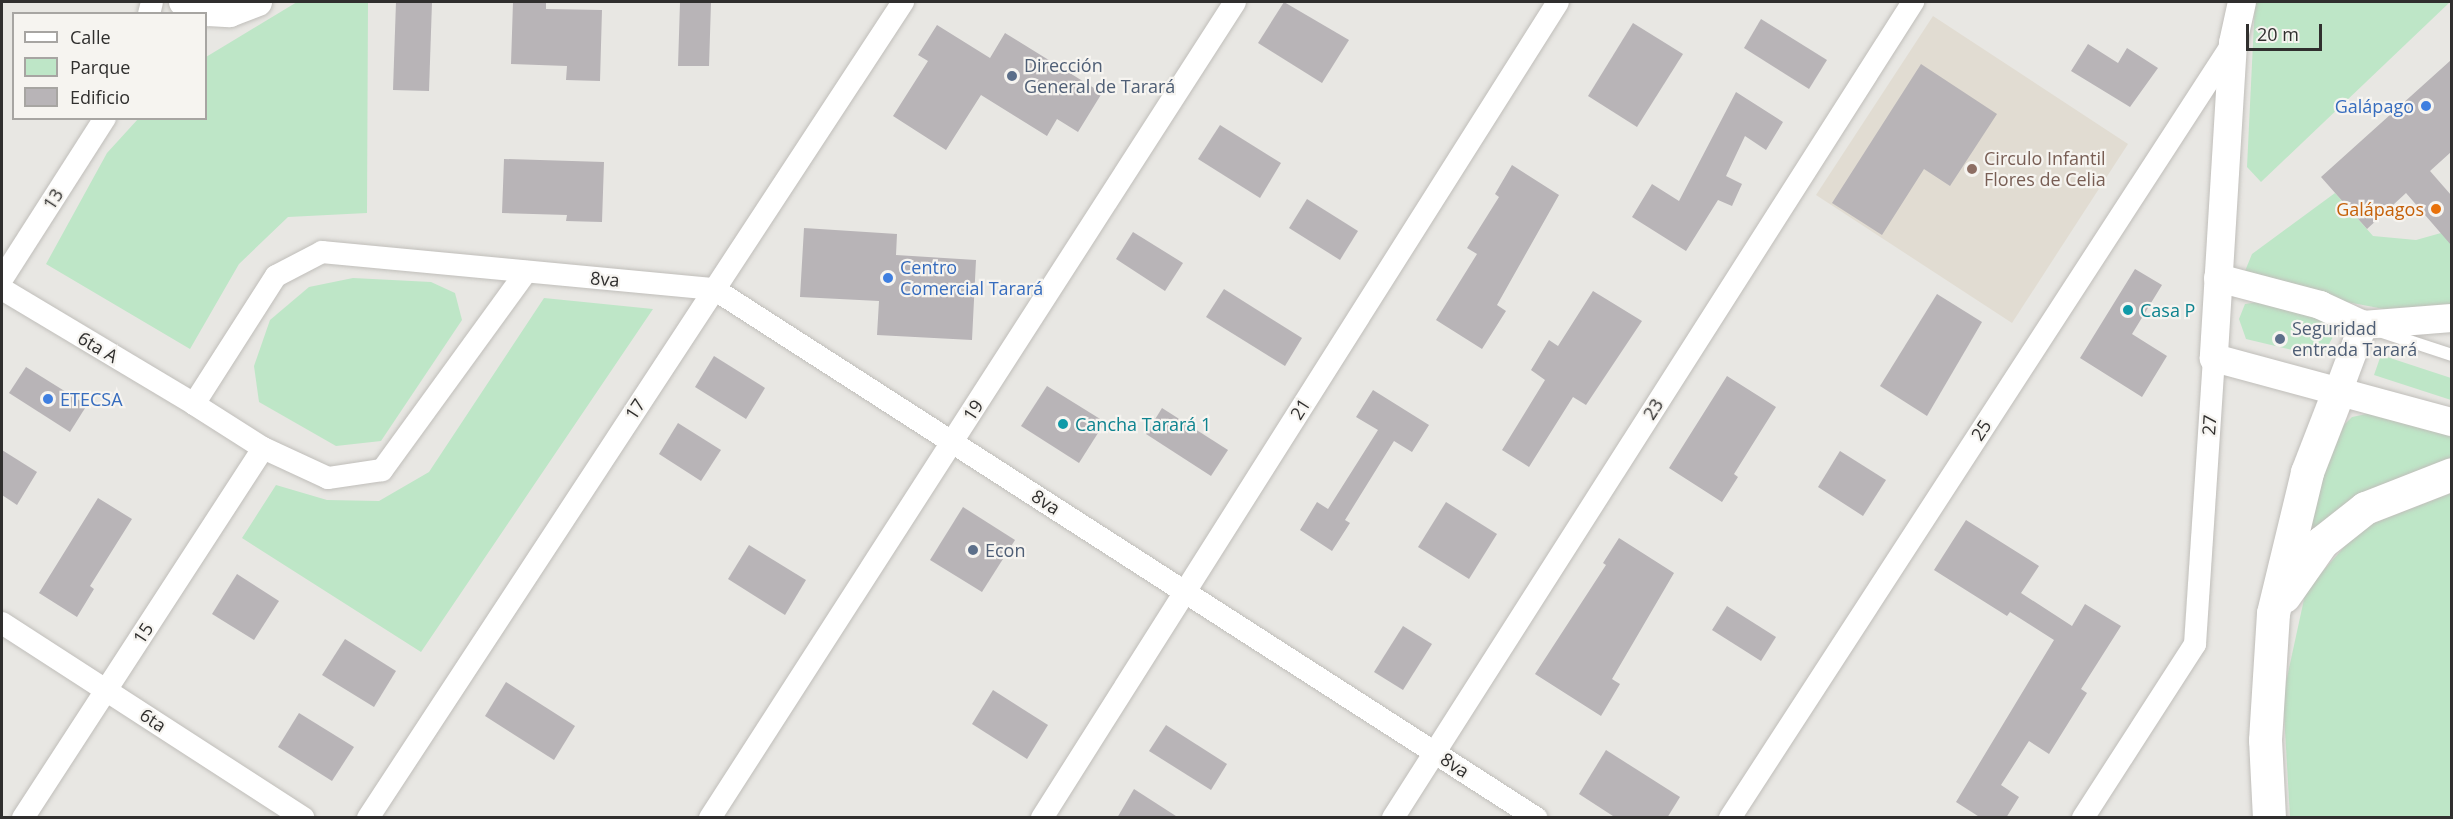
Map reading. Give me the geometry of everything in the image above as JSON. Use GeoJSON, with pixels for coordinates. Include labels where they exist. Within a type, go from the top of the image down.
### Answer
{"type":"FeatureCollection","features":[{"type":"Feature","properties":{"kind":"highway"},"geometry":{"type":"LineString","coordinates":[[2269,818],[2265,740],[2273,613],[2307,472],[2338,392]]}},
{"type":"Feature","properties":{"kind":"highway"},"geometry":{"type":"LineString","coordinates":[[2273,613],[2322,542],[2365,508],[2451,474]]}},
{"type":"Feature","properties":{"kind":"street"},"geometry":{"type":"LineString","coordinates":[[183,2],[208,12],[218,19],[258,2]]}},
{"type":"Feature","properties":{"kind":"street","name":"17"},"geometry":{"type":"LineString","coordinates":[[368,818],[903,2]]}},
{"type":"Feature","properties":{"kind":"street","name":"19"},"geometry":{"type":"LineString","coordinates":[[710,818],[1235,2]]}},
{"type":"Feature","properties":{"kind":"street","name":"21"},"geometry":{"type":"LineString","coordinates":[[1042,818],[1558,2]]}},
{"type":"Feature","properties":{"kind":"street","name":"23"},"geometry":{"type":"LineString","coordinates":[[1393,818],[1913,2]]}},
{"type":"Feature","properties":{"kind":"street","name":"27"},"geometry":{"type":"LineString","coordinates":[[2083,818],[2195,644],[2233,43],[2242,2]]}},
{"type":"Feature","properties":{"kind":"street","name":"25"},"geometry":{"type":"LineString","coordinates":[[1730,818],[2233,43]]}},
{"type":"Feature","properties":{"kind":"street","name":"13"},"geometry":{"type":"LineString","coordinates":[[2,279],[104,120]]}},
{"type":"Feature","properties":{"kind":"street","name":"8va"},"geometry":{"type":"LineString","coordinates":[[194,405],[276,276],[322,252],[714,289],[1536,818]]}},
{"type":"Feature","properties":{"kind":"street","name":"6ta A"},"geometry":{"type":"LineString","coordinates":[[2,289],[263,448],[328,478],[382,470],[526,272]]}},
{"type":"Feature","properties":{"kind":"street"},"geometry":{"type":"LineString","coordinates":[[2218,278],[2320,305],[2363,325],[2451,318]]}},
{"type":"Feature","properties":{"kind":"street"},"geometry":{"type":"LineString","coordinates":[[2338,392],[2363,325]]}},
{"type":"Feature","properties":{"kind":"street"},"geometry":{"type":"LineString","coordinates":[[2214,358],[2451,422]]}},
{"type":"Feature","properties":{"kind":"street","name":"15"},"geometry":{"type":"LineString","coordinates":[[23,818],[263,448]]}},
{"type":"Feature","properties":{"kind":"street","name":"6ta"},"geometry":{"type":"LineString","coordinates":[[2,623],[304,818]]}},
{"type":"Feature","properties":{"kind":"lane"},"geometry":{"type":"LineString","coordinates":[[2363,325],[2451,355]]}},
{"type":"Feature","properties":{"kind":"shaded area","name":"Circulo Infantil Flores de Celia"},"geometry":{"type":"Polygon","coordinates":[[[1933,16],[2128,144],[2012,323],[1816,195],[1933,16]]]}},
{"type":"Feature","properties":{"kind":"green space"},"geometry":{"type":"Polygon","coordinates":[[[297,2],[368,2],[367,213],[288,217],[239,264],[190,349],[46,264],[107,153],[137,120],[207,120],[207,56],[297,2]]]}},
{"type":"Feature","properties":{"kind":"green space"},"geometry":{"type":"Polygon","coordinates":[[[2255,2],[2450,2],[2261,182],[2247,167],[2255,2]]]}},
{"type":"Feature","properties":{"kind":"green space"},"geometry":{"type":"Polygon","coordinates":[[[2335,193],[2373,236],[2416,240],[2441,233],[2451,224],[2451,304],[2384,309],[2299,293],[2245,271],[2252,254],[2335,193]]]}},
{"type":"Feature","properties":{"kind":"green space"},"geometry":{"type":"Polygon","coordinates":[[[353,278],[431,282],[455,293],[462,320],[381,441],[336,446],[259,402],[254,366],[270,320],[309,287],[353,278]]]}},
{"type":"Feature","properties":{"kind":"green space"},"geometry":{"type":"Polygon","coordinates":[[[544,298],[653,309],[421,652],[242,538],[276,485],[327,500],[379,501],[429,472],[544,298]]]}},
{"type":"Feature","properties":{"kind":"green space"},"geometry":{"type":"Polygon","coordinates":[[[2258,302],[2324,319],[2335,333],[2322,357],[2246,339],[2239,319],[2245,304],[2258,302]]]}},
{"type":"Feature","properties":{"kind":"green space"},"geometry":{"type":"Polygon","coordinates":[[[2381,355],[2451,378],[2451,400],[2374,375],[2381,355]]]}},
{"type":"Feature","properties":{"kind":"green space"},"geometry":{"type":"Polygon","coordinates":[[[2376,412],[2451,433],[2451,458],[2353,498],[2298,542],[2335,434],[2352,417],[2376,412]]]}},
{"type":"Feature","properties":{"kind":"green space"},"geometry":{"type":"Polygon","coordinates":[[[2451,493],[2451,817],[2290,817],[2283,696],[2306,590],[2361,528],[2451,493]]]}},
{"type":"Feature","properties":{"kind":"building"},"geometry":{"type":"Polygon","coordinates":[[[396,2],[432,2],[429,91],[393,90],[396,2]]]}},
{"type":"Feature","properties":{"kind":"building"},"geometry":{"type":"Polygon","coordinates":[[[513,2],[546,2],[546,9],[602,10],[600,81],[566,80],[567,66],[511,64],[513,2]]]}},
{"type":"Feature","properties":{"kind":"building"},"geometry":{"type":"Polygon","coordinates":[[[680,2],[711,2],[709,66],[678,66],[680,2]]]}},
{"type":"Feature","properties":{"kind":"building"},"geometry":{"type":"Polygon","coordinates":[[[1284,2],[1349,40],[1322,83],[1258,43],[1284,2]]]}},
{"type":"Feature","properties":{"kind":"building"},"geometry":{"type":"Polygon","coordinates":[[[1761,19],[1827,60],[1809,89],[1744,48],[1761,19]]]}},
{"type":"Feature","properties":{"kind":"building"},"geometry":{"type":"Polygon","coordinates":[[[1633,23],[1683,54],[1637,127],[1588,96],[1633,23]]]}},
{"type":"Feature","properties":{"kind":"building","name":"Dirección General de Tarará"},"geometry":{"type":"Polygon","coordinates":[[[937,25],[990,58],[1005,33],[1102,93],[1078,132],[1057,119],[1047,136],[981,95],[946,150],[893,116],[928,61],[918,55],[937,25]]]}},
{"type":"Feature","properties":{"kind":"building"},"geometry":{"type":"Polygon","coordinates":[[[2088,44],[2118,63],[2127,48],[2158,68],[2130,107],[2071,71],[2088,44]]]}},
{"type":"Feature","properties":{"kind":"building","name":"Galápago"},"geometry":{"type":"Polygon","coordinates":[[[2451,60],[2451,152],[2430,171],[2451,195],[2451,245],[2406,193],[2367,229],[2321,177],[2451,60]]]}},
{"type":"Feature","properties":{"kind":"building"},"geometry":{"type":"Polygon","coordinates":[[[1921,64],[1997,114],[1950,186],[1924,169],[1882,235],[1832,203],[1921,64]]]}},
{"type":"Feature","properties":{"kind":"building"},"geometry":{"type":"Polygon","coordinates":[[[1736,92],[1783,122],[1766,150],[1745,136],[1726,176],[1742,184],[1732,206],[1718,200],[1686,251],[1632,217],[1652,184],[1679,201],[1736,92]]]}},
{"type":"Feature","properties":{"kind":"building"},"geometry":{"type":"Polygon","coordinates":[[[1220,125],[1281,163],[1260,198],[1198,159],[1220,125]]]}},
{"type":"Feature","properties":{"kind":"building"},"geometry":{"type":"Polygon","coordinates":[[[504,159],[604,162],[602,222],[566,221],[567,215],[502,213],[504,159]]]}},
{"type":"Feature","properties":{"kind":"building"},"geometry":{"type":"Polygon","coordinates":[[[1512,165],[1559,195],[1497,305],[1506,311],[1482,349],[1436,320],[1477,254],[1467,248],[1499,197],[1495,194],[1512,165]]]}},
{"type":"Feature","properties":{"kind":"building"},"geometry":{"type":"Polygon","coordinates":[[[1307,199],[1358,231],[1340,260],[1289,228],[1307,199]]]}},
{"type":"Feature","properties":{"kind":"building","name":"Centro Comercial Tarará"},"geometry":{"type":"Polygon","coordinates":[[[804,228],[897,234],[896,255],[976,260],[972,340],[877,335],[879,301],[800,297],[804,228]]]}},
{"type":"Feature","properties":{"kind":"building"},"geometry":{"type":"Polygon","coordinates":[[[1133,232],[1183,263],[1165,291],[1116,259],[1133,232]]]}},
{"type":"Feature","properties":{"kind":"building","name":"Casa P"},"geometry":{"type":"Polygon","coordinates":[[[2135,269],[2162,285],[2132,334],[2167,356],[2142,397],[2080,358],[2135,269]]]}},
{"type":"Feature","properties":{"kind":"building"},"geometry":{"type":"Polygon","coordinates":[[[1224,289],[1302,338],[1285,366],[1206,317],[1224,289]]]}},
{"type":"Feature","properties":{"kind":"building"},"geometry":{"type":"Polygon","coordinates":[[[1593,291],[1642,321],[1586,405],[1573,397],[1529,467],[1502,450],[1545,380],[1531,370],[1549,340],[1558,346],[1593,291]]]}},
{"type":"Feature","properties":{"kind":"building"},"geometry":{"type":"Polygon","coordinates":[[[1937,294],[1982,322],[1927,416],[1880,386],[1937,294]]]}},
{"type":"Feature","properties":{"kind":"building"},"geometry":{"type":"Polygon","coordinates":[[[714,356],[765,388],[746,419],[695,387],[714,356]]]}},
{"type":"Feature","properties":{"kind":"building","name":"ETECSA"},"geometry":{"type":"Polygon","coordinates":[[[26,367],[87,405],[70,432],[9,393],[26,367]]]}},
{"type":"Feature","properties":{"kind":"building"},"geometry":{"type":"Polygon","coordinates":[[[1727,376],[1776,407],[1734,474],[1738,477],[1722,502],[1669,468],[1727,376]]]}},
{"type":"Feature","properties":{"kind":"building","name":"Cancha Tarará 1"},"geometry":{"type":"Polygon","coordinates":[[[1047,386],[1105,422],[1079,463],[1021,426],[1047,386]]]}},
{"type":"Feature","properties":{"kind":"building"},"geometry":{"type":"Polygon","coordinates":[[[1373,390],[1429,425],[1412,452],[1394,441],[1345,520],[1350,523],[1332,551],[1300,530],[1317,502],[1328,509],[1378,430],[1356,417],[1373,390]]]}},
{"type":"Feature","properties":{"kind":"building"},"geometry":{"type":"Polygon","coordinates":[[[1162,408],[1228,450],[1211,476],[1146,434],[1162,408]]]}},
{"type":"Feature","properties":{"kind":"building"},"geometry":{"type":"Polygon","coordinates":[[[678,423],[721,450],[701,481],[659,454],[678,423]]]}},
{"type":"Feature","properties":{"kind":"building"},"geometry":{"type":"Polygon","coordinates":[[[2,450],[37,472],[17,505],[2,495],[2,450]]]}},
{"type":"Feature","properties":{"kind":"building"},"geometry":{"type":"Polygon","coordinates":[[[1840,451],[1886,480],[1863,516],[1818,487],[1840,451]]]}},
{"type":"Feature","properties":{"kind":"building"},"geometry":{"type":"Polygon","coordinates":[[[98,498],[132,519],[90,586],[94,589],[77,617],[39,593],[98,498]]]}},
{"type":"Feature","properties":{"kind":"building"},"geometry":{"type":"Polygon","coordinates":[[[1446,502],[1497,534],[1469,579],[1418,547],[1446,502]]]}},
{"type":"Feature","properties":{"kind":"building","name":"Econ"},"geometry":{"type":"Polygon","coordinates":[[[963,507],[1015,540],[982,592],[930,560],[963,507]]]}},
{"type":"Feature","properties":{"kind":"building"},"geometry":{"type":"Polygon","coordinates":[[[1966,520],[2039,566],[2021,593],[2072,626],[2085,604],[2121,626],[2081,689],[2087,693],[2049,754],[2029,741],[2001,785],[2019,797],[2006,818],[1981,818],[1956,802],[2054,640],[2010,612],[2007,616],[1934,570],[1966,520]]]}},
{"type":"Feature","properties":{"kind":"building"},"geometry":{"type":"Polygon","coordinates":[[[1619,538],[1674,573],[1612,679],[1620,684],[1601,716],[1535,674],[1606,565],[1603,563],[1619,538]]]}},
{"type":"Feature","properties":{"kind":"building"},"geometry":{"type":"Polygon","coordinates":[[[749,545],[806,580],[785,615],[728,579],[749,545]]]}},
{"type":"Feature","properties":{"kind":"building"},"geometry":{"type":"Polygon","coordinates":[[[237,574],[279,601],[254,640],[212,614],[237,574]]]}},
{"type":"Feature","properties":{"kind":"building"},"geometry":{"type":"Polygon","coordinates":[[[1727,606],[1776,637],[1761,661],[1712,630],[1727,606]]]}},
{"type":"Feature","properties":{"kind":"building"},"geometry":{"type":"Polygon","coordinates":[[[1403,626],[1432,644],[1403,690],[1374,672],[1403,626]]]}},
{"type":"Feature","properties":{"kind":"building"},"geometry":{"type":"Polygon","coordinates":[[[345,639],[396,671],[374,707],[322,675],[345,639]]]}},
{"type":"Feature","properties":{"kind":"building"},"geometry":{"type":"Polygon","coordinates":[[[506,682],[575,726],[554,760],[485,716],[506,682]]]}},
{"type":"Feature","properties":{"kind":"building"},"geometry":{"type":"Polygon","coordinates":[[[993,690],[1048,725],[1027,759],[972,724],[993,690]]]}},
{"type":"Feature","properties":{"kind":"building"},"geometry":{"type":"Polygon","coordinates":[[[299,713],[354,747],[332,781],[278,747],[299,713]]]}},
{"type":"Feature","properties":{"kind":"building"},"geometry":{"type":"Polygon","coordinates":[[[1166,725],[1227,764],[1211,790],[1149,751],[1166,725]]]}},
{"type":"Feature","properties":{"kind":"building"},"geometry":{"type":"Polygon","coordinates":[[[1606,750],[1680,797],[1667,818],[1616,818],[1579,794],[1606,750]]]}},
{"type":"Feature","properties":{"kind":"building"},"geometry":{"type":"Polygon","coordinates":[[[1134,789],[1179,818],[1117,818],[1134,789]]]}},
{"type":"Feature","properties":{"kind":"place","name":"Dirección General de Tarará"},"geometry":{"type":"Point","coordinates":[1012,76]}},
{"type":"Feature","properties":{"kind":"place","name":"Galápago"},"geometry":{"type":"Point","coordinates":[2426,106]}},
{"type":"Feature","properties":{"kind":"place","name":"Circulo Infantil Flores de Celia"},"geometry":{"type":"Point","coordinates":[1972,169]}},
{"type":"Feature","properties":{"kind":"place","name":"Galápagos"},"geometry":{"type":"Point","coordinates":[2436,209]}},
{"type":"Feature","properties":{"kind":"place","name":"Centro Comercial Tarará"},"geometry":{"type":"Point","coordinates":[888,278]}},
{"type":"Feature","properties":{"kind":"place","name":"Casa P"},"geometry":{"type":"Point","coordinates":[2128,310]}},
{"type":"Feature","properties":{"kind":"place","name":"Seguridad entrada Tarará"},"geometry":{"type":"Point","coordinates":[2280,339]}},
{"type":"Feature","properties":{"kind":"place","name":"ETECSA"},"geometry":{"type":"Point","coordinates":[48,399]}},
{"type":"Feature","properties":{"kind":"place","name":"Cancha Tarará 1"},"geometry":{"type":"Point","coordinates":[1063,424]}},
{"type":"Feature","properties":{"kind":"place","name":"Econ"},"geometry":{"type":"Point","coordinates":[973,550]}}]}
